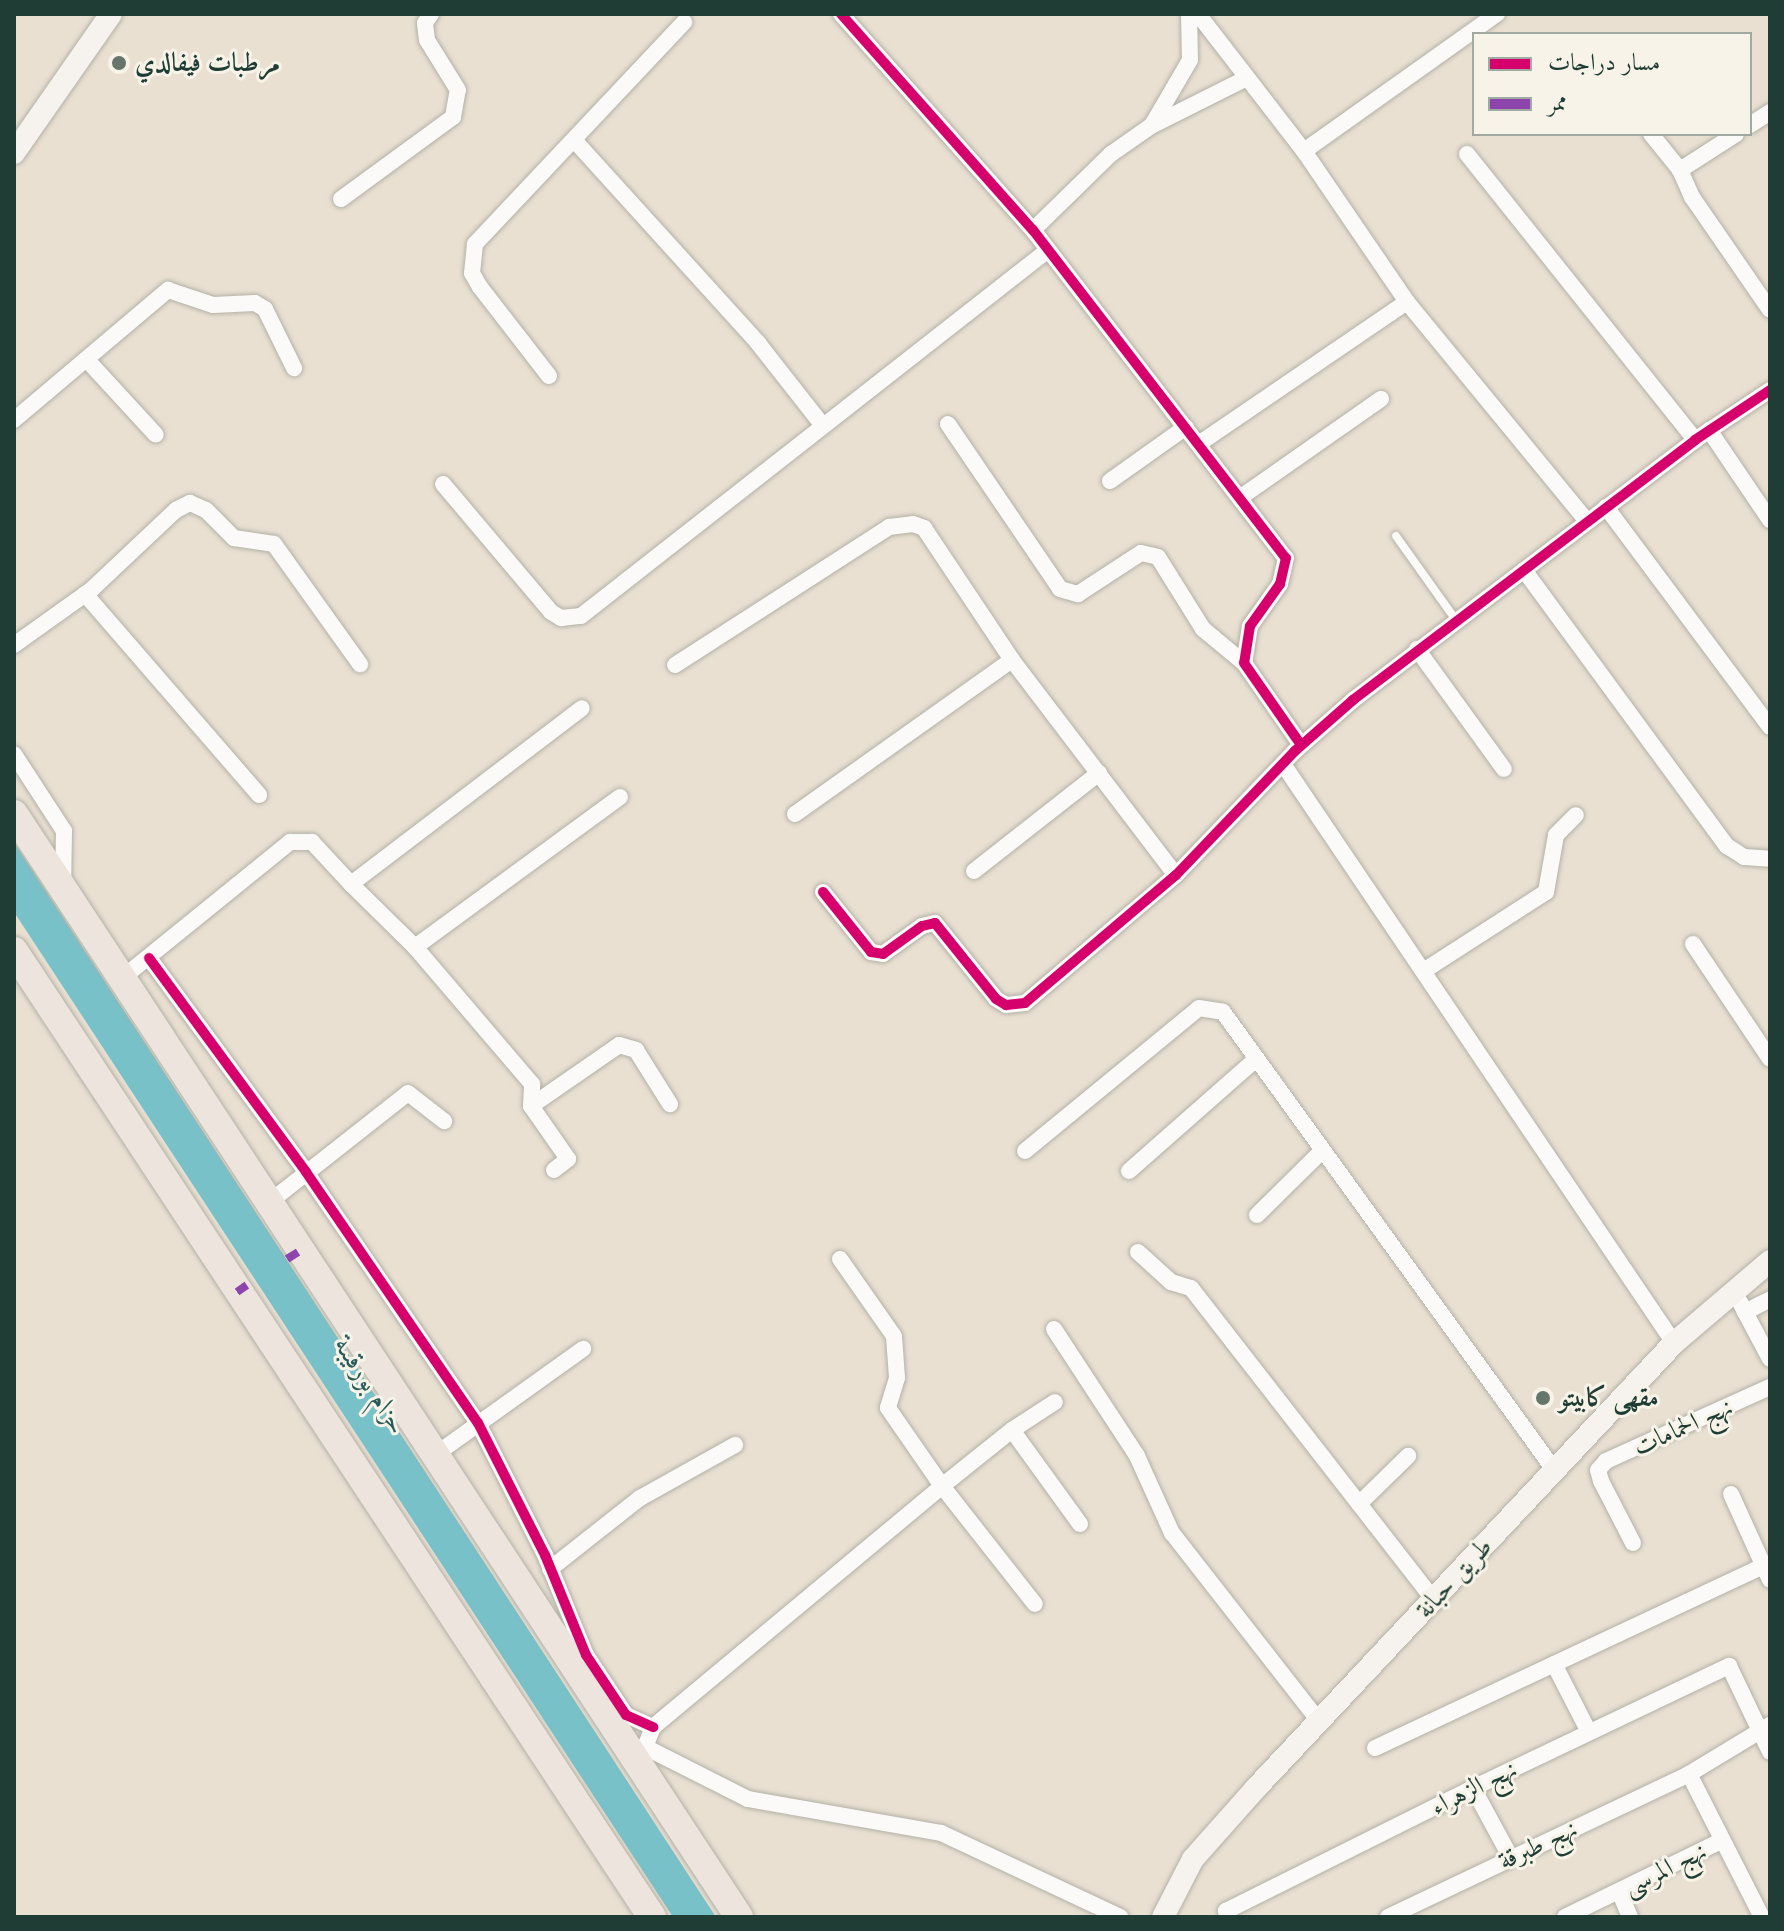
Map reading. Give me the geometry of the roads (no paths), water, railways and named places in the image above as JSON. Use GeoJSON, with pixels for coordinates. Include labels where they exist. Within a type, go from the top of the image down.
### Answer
{"type":"FeatureCollection","features":[{"type":"Feature","properties":{"kind":"highway"},"geometry":{"type":"LineString","coordinates":[[14,814],[432,1457],[638,1751],[739,1917]]}},
{"type":"Feature","properties":{"kind":"highway"},"geometry":{"type":"LineString","coordinates":[[14,951],[652,1917]]}},
{"type":"Feature","properties":{"kind":"street"},"geometry":{"type":"LineString","coordinates":[[14,153],[111,14]]}},
{"type":"Feature","properties":{"kind":"street"},"geometry":{"type":"LineString","coordinates":[[341,199],[453,117],[458,90],[427,40],[425,23],[431,14]]}},
{"type":"Feature","properties":{"kind":"street"},"geometry":{"type":"LineString","coordinates":[[841,14],[1033,230],[1286,558],[1286,571],[1250,626],[1244,663]]}},
{"type":"Feature","properties":{"kind":"street"},"geometry":{"type":"LineString","coordinates":[[1151,126],[1190,60],[1189,14]]}},
{"type":"Feature","properties":{"kind":"street"},"geometry":{"type":"LineString","coordinates":[[1198,14],[1245,79],[1304,151],[1407,302],[1587,521]]}},
{"type":"Feature","properties":{"kind":"street"},"geometry":{"type":"LineString","coordinates":[[1304,151],[1497,14]]}},
{"type":"Feature","properties":{"kind":"street"},"geometry":{"type":"LineString","coordinates":[[549,376],[480,287],[471,259],[483,230],[575,141],[684,17]]}},
{"type":"Feature","properties":{"kind":"street"},"geometry":{"type":"LineString","coordinates":[[1033,230],[1111,154],[1151,126],[1245,79]]}},
{"type":"Feature","properties":{"kind":"street"},"geometry":{"type":"LineString","coordinates":[[1752,124],[1770,112]]}},
{"type":"Feature","properties":{"kind":"street"},"geometry":{"type":"LineString","coordinates":[[1653,136],[1680,170],[1692,197],[1770,310]]}},
{"type":"Feature","properties":{"kind":"street"},"geometry":{"type":"LineString","coordinates":[[1680,170],[1733,136]]}},
{"type":"Feature","properties":{"kind":"street"},"geometry":{"type":"LineString","coordinates":[[575,141],[758,343],[823,426]]}},
{"type":"Feature","properties":{"kind":"street"},"geometry":{"type":"LineString","coordinates":[[1467,154],[1770,520]]}},
{"type":"Feature","properties":{"kind":"street"},"geometry":{"type":"LineString","coordinates":[[443,484],[551,612],[570,619],[592,609],[1048,250]]}},
{"type":"Feature","properties":{"kind":"street"},"geometry":{"type":"LineString","coordinates":[[14,420],[88,361],[168,290],[179,289],[213,305],[255,303],[265,309],[294,368]]}},
{"type":"Feature","properties":{"kind":"street"},"geometry":{"type":"LineString","coordinates":[[1200,443],[1407,302]]}},
{"type":"Feature","properties":{"kind":"street"},"geometry":{"type":"LineString","coordinates":[[88,361],[156,435]]}},
{"type":"Feature","properties":{"kind":"street"},"geometry":{"type":"LineString","coordinates":[[823,892],[864,947],[877,954],[922,926],[940,926],[996,999],[1016,1006],[1035,997],[1176,875],[1301,745],[1417,649],[1702,435],[1770,390]]}},
{"type":"Feature","properties":{"kind":"street"},"geometry":{"type":"LineString","coordinates":[[1241,497],[1381,399]]}},
{"type":"Feature","properties":{"kind":"street"},"geometry":{"type":"LineString","coordinates":[[948,424],[1060,589],[1078,594],[1141,553],[1158,557],[1203,629],[1244,663],[1301,745]]}},
{"type":"Feature","properties":{"kind":"street"},"geometry":{"type":"LineString","coordinates":[[1110,481],[1186,427]]}},
{"type":"Feature","properties":{"kind":"street"},"geometry":{"type":"LineString","coordinates":[[14,645],[85,594],[182,505],[198,505],[234,538],[274,544],[360,664]]}},
{"type":"Feature","properties":{"kind":"street"},"geometry":{"type":"LineString","coordinates":[[1606,507],[1770,727]]}},
{"type":"Feature","properties":{"kind":"street"},"geometry":{"type":"LineString","coordinates":[[675,665],[902,522],[924,528],[1012,660],[1176,875]]}},
{"type":"Feature","properties":{"kind":"street"},"geometry":{"type":"LineString","coordinates":[[1524,570],[1727,846],[1744,857],[1770,859]]}},
{"type":"Feature","properties":{"kind":"street"},"geometry":{"type":"LineString","coordinates":[[85,594],[259,795]]}},
{"type":"Feature","properties":{"kind":"street"},"geometry":{"type":"LineString","coordinates":[[1417,649],[1504,769]]}},
{"type":"Feature","properties":{"kind":"street"},"geometry":{"type":"LineString","coordinates":[[795,814],[1012,660]]}},
{"type":"Feature","properties":{"kind":"street"},"geometry":{"type":"LineString","coordinates":[[351,884],[582,708]]}},
{"type":"Feature","properties":{"kind":"street"},"geometry":{"type":"LineString","coordinates":[[14,754],[64,831],[62,891]]}},
{"type":"Feature","properties":{"kind":"street"},"geometry":{"type":"LineString","coordinates":[[1283,764],[1674,1343]]}},
{"type":"Feature","properties":{"kind":"street"},"geometry":{"type":"LineString","coordinates":[[974,871],[1099,773]]}},
{"type":"Feature","properties":{"kind":"street"},"geometry":{"type":"LineString","coordinates":[[415,947],[620,797]]}},
{"type":"Feature","properties":{"kind":"street"},"geometry":{"type":"LineString","coordinates":[[1425,970],[1546,892],[1556,835],[1576,815]]}},
{"type":"Feature","properties":{"kind":"street"},"geometry":{"type":"LineString","coordinates":[[121,979],[290,842],[312,842],[415,947],[532,1084],[531,1106],[568,1159],[554,1170]]}},
{"type":"Feature","properties":{"kind":"street"},"geometry":{"type":"LineString","coordinates":[[1693,944],[1770,1059]]}},
{"type":"Feature","properties":{"kind":"street"},"geometry":{"type":"LineString","coordinates":[[149,958],[306,1172],[478,1423],[550,1569],[586,1655],[626,1715],[653,1727]]}},
{"type":"Feature","properties":{"kind":"street"},"geometry":{"type":"LineString","coordinates":[[1025,1151],[1199,1008],[1223,1012],[1555,1471]]}},
{"type":"Feature","properties":{"kind":"street"},"geometry":{"type":"LineString","coordinates":[[531,1106],[619,1045],[636,1050],[670,1104]]}},
{"type":"Feature","properties":{"kind":"street"},"geometry":{"type":"LineString","coordinates":[[1129,1171],[1256,1059]]}},
{"type":"Feature","properties":{"kind":"street"},"geometry":{"type":"LineString","coordinates":[[267,1204],[408,1093],[444,1121]]}},
{"type":"Feature","properties":{"kind":"street"},"geometry":{"type":"LineString","coordinates":[[1257,1215],[1322,1151]]}},
{"type":"Feature","properties":{"kind":"street"},"geometry":{"type":"LineString","coordinates":[[1138,1252],[1171,1282],[1191,1288],[1433,1599]]}},
{"type":"Feature","properties":{"kind":"street"},"geometry":{"type":"LineString","coordinates":[[840,1259],[894,1336],[897,1378],[888,1408],[942,1486],[1035,1604]]}},
{"type":"Feature","properties":{"kind":"street","name":"طريق حبانة"},"geometry":{"type":"LineString","coordinates":[[1163,1917],[1193,1859],[1319,1721],[1674,1343],[1770,1261]]}},
{"type":"Feature","properties":{"kind":"street"},"geometry":{"type":"LineString","coordinates":[[1733,1290],[1770,1359]]}},
{"type":"Feature","properties":{"kind":"street"},"geometry":{"type":"LineString","coordinates":[[1745,1312],[1770,1299]]}},
{"type":"Feature","properties":{"kind":"street"},"geometry":{"type":"LineString","coordinates":[[1054,1329],[1137,1456],[1172,1533],[1319,1721]]}},
{"type":"Feature","properties":{"kind":"street"},"geometry":{"type":"LineString","coordinates":[[432,1457],[583,1349]]}},
{"type":"Feature","properties":{"kind":"street","name":"نهج الحمامات"},"geometry":{"type":"LineString","coordinates":[[1633,1543],[1598,1470],[1606,1461],[1770,1387]]}},
{"type":"Feature","properties":{"kind":"street"},"geometry":{"type":"LineString","coordinates":[[1055,1402],[1012,1430],[942,1486],[653,1727],[638,1751],[748,1799],[941,1833],[1120,1917]]}},
{"type":"Feature","properties":{"kind":"street"},"geometry":{"type":"LineString","coordinates":[[1012,1430],[1080,1524]]}},
{"type":"Feature","properties":{"kind":"street"},"geometry":{"type":"LineString","coordinates":[[550,1569],[640,1498],[735,1445]]}},
{"type":"Feature","properties":{"kind":"street"},"geometry":{"type":"LineString","coordinates":[[1359,1504],[1408,1456]]}},
{"type":"Feature","properties":{"kind":"street"},"geometry":{"type":"LineString","coordinates":[[1375,1748],[1554,1664],[1766,1574],[1731,1494]]}},
{"type":"Feature","properties":{"kind":"street"},"geometry":{"type":"LineString","coordinates":[[1554,1664],[1589,1732]]}},
{"type":"Feature","properties":{"kind":"street","name":"نهج الزهراء"},"geometry":{"type":"LineString","coordinates":[[1229,1917],[1226,1911],[1473,1788],[1729,1666],[1766,1730]]}},
{"type":"Feature","properties":{"kind":"street"},"geometry":{"type":"LineString","coordinates":[[1766,1730],[1770,1752]]}},
{"type":"Feature","properties":{"kind":"street","name":"نهج طبرقة"},"geometry":{"type":"LineString","coordinates":[[1388,1917],[1689,1774],[1766,1730]]}},
{"type":"Feature","properties":{"kind":"street"},"geometry":{"type":"LineString","coordinates":[[1689,1774],[1762,1917]]}},
{"type":"Feature","properties":{"kind":"street"},"geometry":{"type":"LineString","coordinates":[[1473,1788],[1511,1858]]}},
{"type":"Feature","properties":{"kind":"street","name":"نهج المرسى"},"geometry":{"type":"LineString","coordinates":[[1565,1917],[1721,1841]]}},
{"type":"Feature","properties":{"kind":"street"},"geometry":{"type":"LineString","coordinates":[[1619,1891],[1630,1917]]}},
{"type":"Feature","properties":{"kind":"lane"},"geometry":{"type":"LineString","coordinates":[[1396,536],[1456,620]]}},
{"type":"Feature","properties":{"kind":"water"},"geometry":{"type":"Polygon","coordinates":[[[14,842],[716,1917],[673,1917],[14,912],[14,842]]]}},
{"type":"Feature","properties":{"kind":"place","name":"مرطبات فيفالدي"},"geometry":{"type":"Point","coordinates":[119,63]}},
{"type":"Feature","properties":{"kind":"place","name":"مقهى كابيتو"},"geometry":{"type":"Point","coordinates":[1543,1398]}},
{"type":"Feature","properties":{"kind":"water label","name":"حزام بورقيبة"},"geometry":{"type":"Point","coordinates":[372,1385]}}]}
